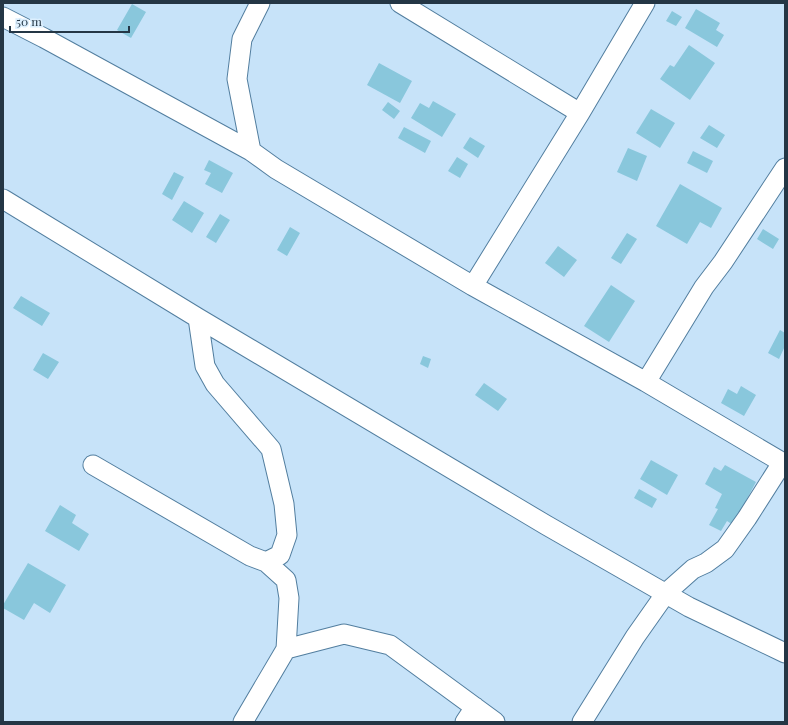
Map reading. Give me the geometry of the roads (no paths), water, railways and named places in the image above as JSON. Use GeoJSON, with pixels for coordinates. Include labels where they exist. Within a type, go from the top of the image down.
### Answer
{"type":"FeatureCollection","features":[{"type":"Feature","properties":{"kind":"street"},"geometry":{"type":"LineString","coordinates":[[251,151],[237,79],[242,39],[260,3]]}},
{"type":"Feature","properties":{"kind":"street"},"geometry":{"type":"LineString","coordinates":[[400,3],[580,113]]}},
{"type":"Feature","properties":{"kind":"street"},"geometry":{"type":"LineString","coordinates":[[473,286],[580,113],[645,3]]}},
{"type":"Feature","properties":{"kind":"street"},"geometry":{"type":"LineString","coordinates":[[3,17],[251,151],[276,169],[473,286],[646,382],[784,463],[725,549],[706,563],[693,569],[666,593],[635,637],[582,722]]}},
{"type":"Feature","properties":{"kind":"street"},"geometry":{"type":"LineString","coordinates":[[646,382],[704,287],[723,262],[785,168]]}},
{"type":"Feature","properties":{"kind":"street"},"geometry":{"type":"LineString","coordinates":[[3,199],[198,318],[546,525],[689,607],[785,653]]}},
{"type":"Feature","properties":{"kind":"street"},"geometry":{"type":"LineString","coordinates":[[198,318],[205,366],[215,384],[271,449],[284,504],[287,535],[280,556],[266,562]]}},
{"type":"Feature","properties":{"kind":"street"},"geometry":{"type":"LineString","coordinates":[[93,465],[250,556],[266,562],[286,580],[289,598],[286,649],[243,722]]}},
{"type":"Feature","properties":{"kind":"street"},"geometry":{"type":"LineString","coordinates":[[286,649],[344,634],[390,645],[470,715],[495,722]]}}]}
